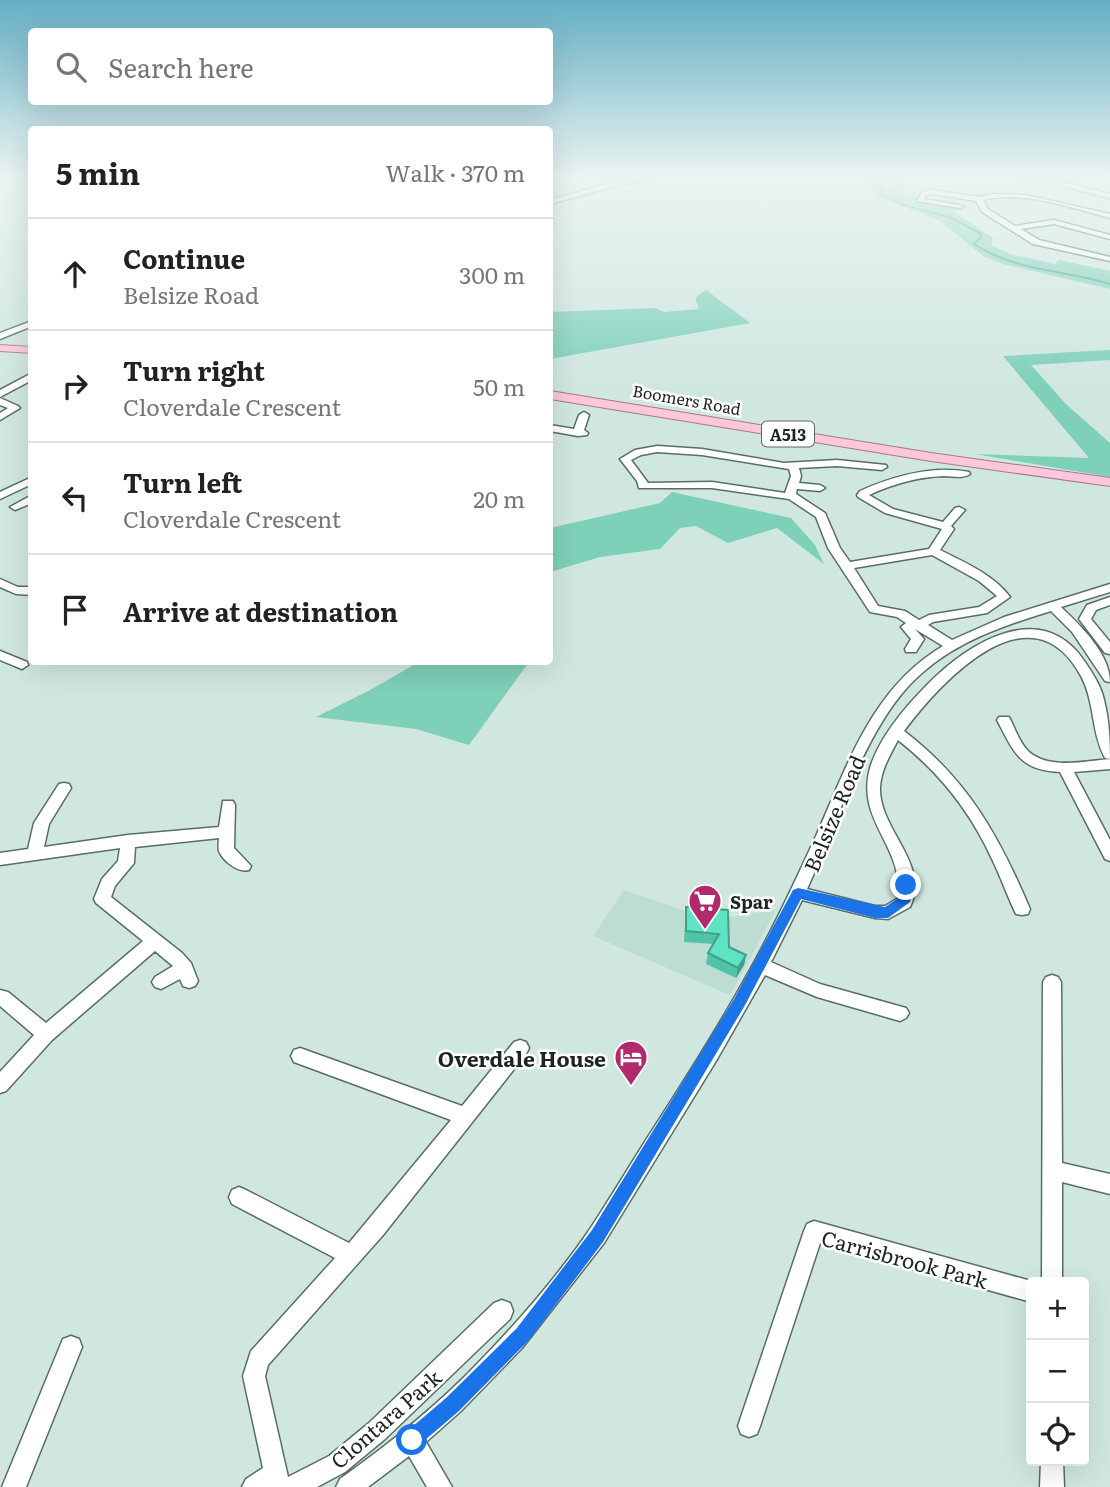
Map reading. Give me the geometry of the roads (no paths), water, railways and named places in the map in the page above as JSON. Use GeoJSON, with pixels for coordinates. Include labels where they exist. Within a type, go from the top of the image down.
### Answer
{"type":"FeatureCollection","features":[{"type":"Feature","properties":{"kind":"main road"},"geometry":{"type":"LineString","coordinates":[[0,348],[28,350]]}},
{"type":"Feature","properties":{"kind":"main road","name":"Boomers Road"},"geometry":{"type":"LineString","coordinates":[[553,395],[1110,482]]}},
{"type":"Feature","properties":{"kind":"main road","name":"Boomers Road"},"geometry":{"type":"LineString","coordinates":[[1027,471],[1110,488]]}},
{"type":"Feature","properties":{"kind":"street"},"geometry":{"type":"LineString","coordinates":[[1055,246],[1110,259]]}},
{"type":"Feature","properties":{"kind":"street"},"geometry":{"type":"LineString","coordinates":[[0,336],[28,324]]}},
{"type":"Feature","properties":{"kind":"street"},"geometry":{"type":"LineString","coordinates":[[0,327],[13,330]]}},
{"type":"Feature","properties":{"kind":"street"},"geometry":{"type":"LineString","coordinates":[[0,394],[28,378]]}},
{"type":"Feature","properties":{"kind":"street"},"geometry":{"type":"LineString","coordinates":[[0,401],[15,408],[0,417]]}},
{"type":"Feature","properties":{"kind":"street"},"geometry":{"type":"LineString","coordinates":[[553,428],[580,433],[580,419]]}},
{"type":"Feature","properties":{"kind":"street"},"geometry":{"type":"LineString","coordinates":[[820,488],[792,490],[780,496],[713,480],[643,486],[625,459],[661,450],[690,451],[793,466],[836,463],[881,467]]}},
{"type":"Feature","properties":{"kind":"street"},"geometry":{"type":"LineString","coordinates":[[792,490],[796,476],[793,466]]}},
{"type":"Feature","properties":{"kind":"street"},"geometry":{"type":"LineString","coordinates":[[933,551],[948,530],[945,526],[889,511],[862,495],[937,471],[965,474]]}},
{"type":"Feature","properties":{"kind":"street"},"geometry":{"type":"LineString","coordinates":[[0,496],[28,482]]}},
{"type":"Feature","properties":{"kind":"street"},"geometry":{"type":"LineString","coordinates":[[792,490],[821,515],[834,548],[874,609],[901,614],[952,646]]}},
{"type":"Feature","properties":{"kind":"street"},"geometry":{"type":"LineString","coordinates":[[945,526],[959,510]]}},
{"type":"Feature","properties":{"kind":"street"},"geometry":{"type":"LineString","coordinates":[[848,566],[933,551],[1002,591],[1004,597],[982,610],[929,619],[908,627],[918,639],[911,649]]}},
{"type":"Feature","properties":{"kind":"street"},"geometry":{"type":"LineString","coordinates":[[3,588],[28,590]]}},
{"type":"Feature","properties":{"kind":"street","name":"Belsize Road"},"geometry":{"type":"LineString","coordinates":[[348,1487],[412,1440],[494,1364],[567,1279],[597,1236],[760,965],[798,893],[858,752],[884,705],[916,671],[952,646],[1000,624],[1110,588]]}},
{"type":"Feature","properties":{"kind":"street"},"geometry":{"type":"LineString","coordinates":[[1110,601],[1091,608],[1085,619],[1110,650]]}},
{"type":"Feature","properties":{"kind":"street"},"geometry":{"type":"LineString","coordinates":[[1054,607],[1076,629],[1110,677]]}},
{"type":"Feature","properties":{"kind":"street"},"geometry":{"type":"LineString","coordinates":[[798,893],[875,912],[888,913],[904,902],[907,892],[898,856],[874,806],[876,772],[895,732],[916,703],[942,676],[985,646],[1030,631],[1054,638],[1068,649],[1094,690],[1104,741],[1110,754]]}},
{"type":"Feature","properties":{"kind":"street"},"geometry":{"type":"LineString","coordinates":[[0,655],[22,665]]}},
{"type":"Feature","properties":{"kind":"street"},"geometry":{"type":"LineString","coordinates":[[1004,720],[1024,755],[1036,762],[1064,766],[1110,764]]}},
{"type":"Feature","properties":{"kind":"street"},"geometry":{"type":"LineString","coordinates":[[895,732],[916,746],[972,806],[1000,854],[1022,909]]}},
{"type":"Feature","properties":{"kind":"street"},"geometry":{"type":"LineString","coordinates":[[1064,766],[1110,855]]}},
{"type":"Feature","properties":{"kind":"street"},"geometry":{"type":"LineString","coordinates":[[35,854],[42,823],[55,811],[64,788]]}},
{"type":"Feature","properties":{"kind":"street"},"geometry":{"type":"LineString","coordinates":[[228,805],[226,850],[243,866]]}},
{"type":"Feature","properties":{"kind":"street"},"geometry":{"type":"LineString","coordinates":[[0,859],[225,832]]}},
{"type":"Feature","properties":{"kind":"street"},"geometry":{"type":"LineString","coordinates":[[128,842],[126,863],[108,883],[102,899],[155,941],[187,974],[162,982]]}},
{"type":"Feature","properties":{"kind":"street"},"geometry":{"type":"LineString","coordinates":[[0,1084],[46,1034],[155,941]]}},
{"type":"Feature","properties":{"kind":"street"},"geometry":{"type":"LineString","coordinates":[[760,965],[817,990],[900,1013]]}},
{"type":"Feature","properties":{"kind":"street"},"geometry":{"type":"LineString","coordinates":[[1052,982],[1052,1277]]}},
{"type":"Feature","properties":{"kind":"street"},"geometry":{"type":"LineString","coordinates":[[0,998],[46,1034]]}},
{"type":"Feature","properties":{"kind":"street"},"geometry":{"type":"LineString","coordinates":[[282,1482],[254,1376],[258,1359],[352,1256],[520,1048]]}},
{"type":"Feature","properties":{"kind":"street"},"geometry":{"type":"LineString","coordinates":[[300,1056],[465,1116]]}},
{"type":"Feature","properties":{"kind":"street"},"geometry":{"type":"LineString","coordinates":[[1051,1170],[1110,1184]]}},
{"type":"Feature","properties":{"kind":"street"},"geometry":{"type":"LineString","coordinates":[[239,1197],[352,1256]]}},
{"type":"Feature","properties":{"kind":"street","name":"Carrisbrook Park"},"geometry":{"type":"LineString","coordinates":[[749,1426],[814,1231],[1026,1292]]}},
{"type":"Feature","properties":{"kind":"street","name":"Clontara Park"},"geometry":{"type":"LineString","coordinates":[[254,1487],[282,1482],[337,1464],[377,1431],[502,1311]]}},
{"type":"Feature","properties":{"kind":"street"},"geometry":{"type":"LineString","coordinates":[[14,1487],[71,1347]]}},
{"type":"Feature","properties":{"kind":"street"},"geometry":{"type":"LineString","coordinates":[[412,1440],[440,1487]]}},
{"type":"Feature","properties":{"kind":"street"},"geometry":{"type":"LineString","coordinates":[[1052,1466],[1052,1487]]}},
{"type":"Feature","properties":{"kind":"waterway"},"geometry":{"type":"LineString","coordinates":[[978,246],[1023,265],[1110,284]]}},
{"type":"Feature","properties":{"kind":"place","name":"Spar"},"geometry":{"type":"Point","coordinates":[705,931]}},
{"type":"Feature","properties":{"kind":"place","name":"Overdale House"},"geometry":{"type":"Point","coordinates":[631,1087]}}]}
